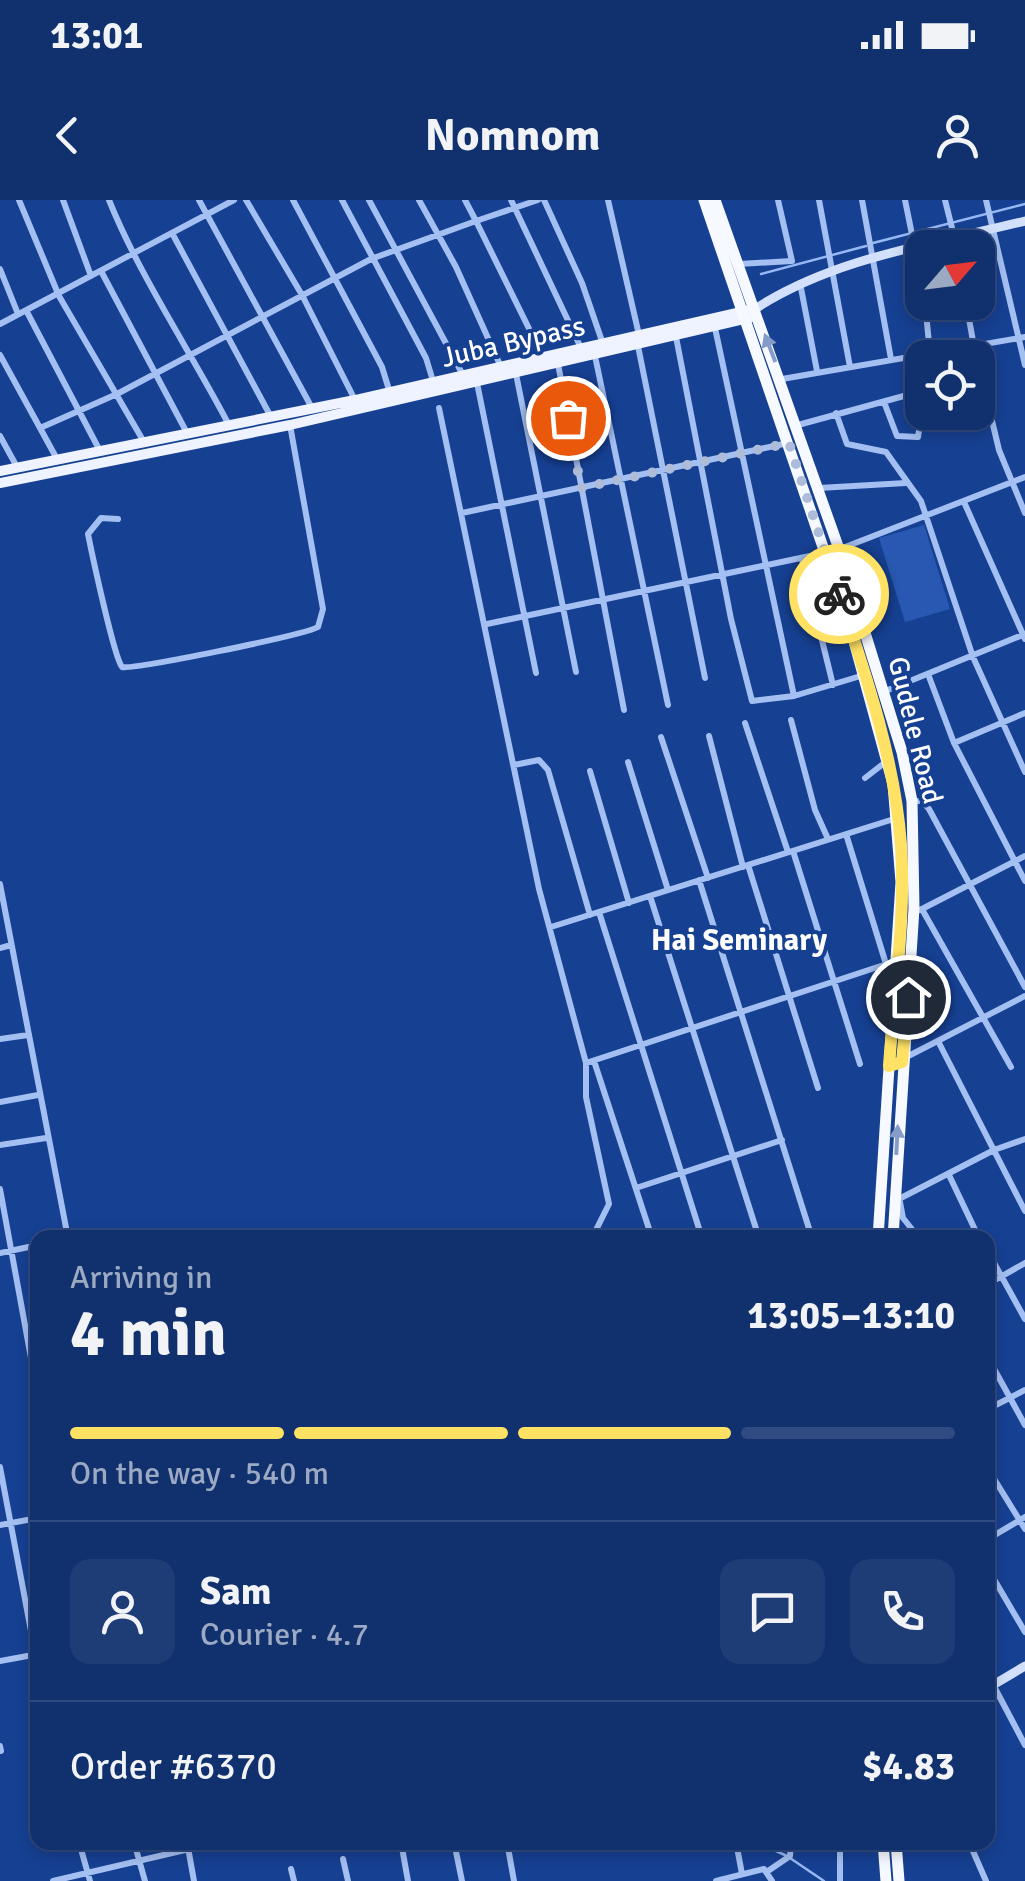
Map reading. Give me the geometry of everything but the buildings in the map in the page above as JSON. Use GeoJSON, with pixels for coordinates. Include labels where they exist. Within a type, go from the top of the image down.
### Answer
{"type":"FeatureCollection","features":[{"type":"Feature","properties":{"kind":"highway","name":"Gudele Road"},"geometry":{"type":"LineString","coordinates":[[704,200],[748,314],[789,443],[832,551],[912,801],[918,910],[895,1064],[879,1230]]}},
{"type":"Feature","properties":{"kind":"highway","name":"Gudele Road"},"geometry":{"type":"LineString","coordinates":[[716,200],[739,264],[748,314],[782,380],[798,425],[865,674],[881,701],[898,817],[901,882],[891,962],[897,1202],[894,1230]]}},
{"type":"Feature","properties":{"kind":"highway"},"geometry":{"type":"LineString","coordinates":[[884,1850],[886,1881]]}},
{"type":"Feature","properties":{"kind":"highway"},"geometry":{"type":"LineString","coordinates":[[897,1850],[899,1881]]}},
{"type":"Feature","properties":{"kind":"main road","name":"Juba Bypass"},"geometry":{"type":"LineString","coordinates":[[993,229],[1025,221]]}},
{"type":"Feature","properties":{"kind":"main road","name":"Juba Bypass"},"geometry":{"type":"LineString","coordinates":[[0,471],[390,393],[603,344],[676,337],[716,328],[748,314],[800,282],[835,268],[905,251]]}},
{"type":"Feature","properties":{"kind":"main road","name":"Juba Bypass"},"geometry":{"type":"LineString","coordinates":[[0,483],[290,425],[596,356],[639,341],[748,314]]}},
{"type":"Feature","properties":{"kind":"main road"},"geometry":{"type":"LineString","coordinates":[[995,1680],[1025,1666]]}},
{"type":"Feature","properties":{"kind":"street"},"geometry":{"type":"LineString","coordinates":[[19,200],[58,296],[144,442]]}},
{"type":"Feature","properties":{"kind":"street"},"geometry":{"type":"LineString","coordinates":[[63,200],[90,276]]}},
{"type":"Feature","properties":{"kind":"street"},"geometry":{"type":"LineString","coordinates":[[109,200],[132,256],[191,352],[229,426]]}},
{"type":"Feature","properties":{"kind":"street"},"geometry":{"type":"LineString","coordinates":[[198,200],[264,314],[312,409]]}},
{"type":"Feature","properties":{"kind":"street"},"geometry":{"type":"LineString","coordinates":[[0,324],[234,200]]}},
{"type":"Feature","properties":{"kind":"street"},"geometry":{"type":"LineString","coordinates":[[246,200],[302,295],[355,400]]}},
{"type":"Feature","properties":{"kind":"street"},"geometry":{"type":"LineString","coordinates":[[293,200],[382,366],[390,393]]}},
{"type":"Feature","properties":{"kind":"street"},"geometry":{"type":"LineString","coordinates":[[342,200],[426,358],[433,383]]}},
{"type":"Feature","properties":{"kind":"street"},"geometry":{"type":"LineString","coordinates":[[369,200],[463,376]]}},
{"type":"Feature","properties":{"kind":"street"},"geometry":{"type":"LineString","coordinates":[[419,200],[500,367]]}},
{"type":"Feature","properties":{"kind":"street"},"geometry":{"type":"LineString","coordinates":[[465,200],[544,357]]}},
{"type":"Feature","properties":{"kind":"street"},"geometry":{"type":"LineString","coordinates":[[40,428],[82,412],[371,259],[513,204],[539,200],[582,283],[603,344]]}},
{"type":"Feature","properties":{"kind":"street"},"geometry":{"type":"LineString","coordinates":[[608,200],[705,678]]}},
{"type":"Feature","properties":{"kind":"street"},"geometry":{"type":"LineString","coordinates":[[739,264],[792,261],[778,200]]}},
{"type":"Feature","properties":{"kind":"street"},"geometry":{"type":"LineString","coordinates":[[818,200],[835,268],[850,366]]}},
{"type":"Feature","properties":{"kind":"street"},"geometry":{"type":"LineString","coordinates":[[862,200],[876,258],[891,359]]}},
{"type":"Feature","properties":{"kind":"street"},"geometry":{"type":"LineString","coordinates":[[905,200],[912,230]]}},
{"type":"Feature","properties":{"kind":"street"},"geometry":{"type":"LineString","coordinates":[[946,200],[953,230]]}},
{"type":"Feature","properties":{"kind":"street"},"geometry":{"type":"LineString","coordinates":[[986,200],[1025,366]]}},
{"type":"Feature","properties":{"kind":"street"},"geometry":{"type":"LineString","coordinates":[[513,204],[581,349]]}},
{"type":"Feature","properties":{"kind":"street"},"geometry":{"type":"LineString","coordinates":[[172,233],[271,417]]}},
{"type":"Feature","properties":{"kind":"street"},"geometry":{"type":"LineString","coordinates":[[0,269],[82,412],[100,451]]}},
{"type":"Feature","properties":{"kind":"street"},"geometry":{"type":"LineString","coordinates":[[101,271],[187,434]]}},
{"type":"Feature","properties":{"kind":"street"},"geometry":{"type":"LineString","coordinates":[[800,282],[817,371]]}},
{"type":"Feature","properties":{"kind":"street"},"geometry":{"type":"LineString","coordinates":[[716,328],[794,696]]}},
{"type":"Feature","properties":{"kind":"street"},"geometry":{"type":"LineString","coordinates":[[676,337],[752,701],[794,696],[865,674]]}},
{"type":"Feature","properties":{"kind":"street"},"geometry":{"type":"LineString","coordinates":[[995,342],[1020,338]]}},
{"type":"Feature","properties":{"kind":"street"},"geometry":{"type":"LineString","coordinates":[[0,354],[58,460]]}},
{"type":"Feature","properties":{"kind":"street"},"geometry":{"type":"LineString","coordinates":[[596,356],[668,705]]}},
{"type":"Feature","properties":{"kind":"street"},"geometry":{"type":"LineString","coordinates":[[782,380],[905,357]]}},
{"type":"Feature","properties":{"kind":"street"},"geometry":{"type":"LineString","coordinates":[[558,364],[624,710]]}},
{"type":"Feature","properties":{"kind":"street"},"geometry":{"type":"LineString","coordinates":[[516,374],[576,672]]}},
{"type":"Feature","properties":{"kind":"street"},"geometry":{"type":"LineString","coordinates":[[477,382],[536,672]]}},
{"type":"Feature","properties":{"kind":"street"},"geometry":{"type":"LineString","coordinates":[[798,425],[905,396]]}},
{"type":"Feature","properties":{"kind":"street"},"geometry":{"type":"LineString","coordinates":[[884,402],[897,436],[912,440],[918,437],[919,430]]}},
{"type":"Feature","properties":{"kind":"street"},"geometry":{"type":"LineString","coordinates":[[439,408],[551,928],[590,1062],[649,1230]]}},
{"type":"Feature","properties":{"kind":"street"},"geometry":{"type":"LineString","coordinates":[[836,413],[847,444],[882,450],[921,501],[924,519],[963,616],[973,657],[1025,772]]}},
{"type":"Feature","properties":{"kind":"street"},"geometry":{"type":"LineString","coordinates":[[118,519],[101,518],[88,534],[110,616],[116,656],[122,667],[154,666],[318,627],[323,609],[290,425]]}},
{"type":"Feature","properties":{"kind":"street"},"geometry":{"type":"LineString","coordinates":[[994,430],[1025,513]]}},
{"type":"Feature","properties":{"kind":"street"},"geometry":{"type":"LineString","coordinates":[[0,436],[18,468]]}},
{"type":"Feature","properties":{"kind":"street"},"geometry":{"type":"LineString","coordinates":[[462,513],[789,443]]}},
{"type":"Feature","properties":{"kind":"street"},"geometry":{"type":"LineString","coordinates":[[487,624],[832,551],[924,519],[1025,477]]}},
{"type":"Feature","properties":{"kind":"street"},"geometry":{"type":"LineString","coordinates":[[818,488],[907,484]]}},
{"type":"Feature","properties":{"kind":"street"},"geometry":{"type":"LineString","coordinates":[[881,701],[928,674],[1024,636],[964,502]]}},
{"type":"Feature","properties":{"kind":"street"},"geometry":{"type":"LineString","coordinates":[[802,559],[833,685]]}},
{"type":"Feature","properties":{"kind":"street"},"geometry":{"type":"LineString","coordinates":[[928,674],[954,744],[1025,880]]}},
{"type":"Feature","properties":{"kind":"street"},"geometry":{"type":"LineString","coordinates":[[954,744],[1025,713]]}},
{"type":"Feature","properties":{"kind":"street"},"geometry":{"type":"LineString","coordinates":[[791,720],[815,810],[828,840]]}},
{"type":"Feature","properties":{"kind":"street"},"geometry":{"type":"LineString","coordinates":[[745,722],[860,1064]]}},
{"type":"Feature","properties":{"kind":"street"},"geometry":{"type":"LineString","coordinates":[[661,736],[810,1230]]}},
{"type":"Feature","properties":{"kind":"street"},"geometry":{"type":"LineString","coordinates":[[708,736],[745,866],[818,1088]]}},
{"type":"Feature","properties":{"kind":"street"},"geometry":{"type":"LineString","coordinates":[[514,765],[538,760],[548,770],[590,915]]}},
{"type":"Feature","properties":{"kind":"street"},"geometry":{"type":"LineString","coordinates":[[865,778],[888,760]]}},
{"type":"Feature","properties":{"kind":"street"},"geometry":{"type":"LineString","coordinates":[[628,762],[668,890]]}},
{"type":"Feature","properties":{"kind":"street"},"geometry":{"type":"LineString","coordinates":[[590,771],[629,903]]}},
{"type":"Feature","properties":{"kind":"street"},"geometry":{"type":"LineString","coordinates":[[912,801],[926,804],[1025,987]]}},
{"type":"Feature","properties":{"kind":"street"},"geometry":{"type":"LineString","coordinates":[[551,928],[898,817]]}},
{"type":"Feature","properties":{"kind":"street"},"geometry":{"type":"LineString","coordinates":[[590,1062],[891,962],[846,834]]}},
{"type":"Feature","properties":{"kind":"street"},"geometry":{"type":"LineString","coordinates":[[1011,1067],[918,910],[1025,856]]}},
{"type":"Feature","properties":{"kind":"street"},"geometry":{"type":"LineString","coordinates":[[0,884],[66,1230]]}},
{"type":"Feature","properties":{"kind":"street"},"geometry":{"type":"LineString","coordinates":[[650,896],[756,1230]]}},
{"type":"Feature","properties":{"kind":"street"},"geometry":{"type":"LineString","coordinates":[[599,912],[700,1230]]}},
{"type":"Feature","properties":{"kind":"street"},"geometry":{"type":"LineString","coordinates":[[0,948],[11,945]]}},
{"type":"Feature","properties":{"kind":"street"},"geometry":{"type":"LineString","coordinates":[[895,1064],[1025,996]]}},
{"type":"Feature","properties":{"kind":"street"},"geometry":{"type":"LineString","coordinates":[[0,1039],[28,1035]]}},
{"type":"Feature","properties":{"kind":"street"},"geometry":{"type":"LineString","coordinates":[[939,1043],[1025,1211]]}},
{"type":"Feature","properties":{"kind":"street"},"geometry":{"type":"LineString","coordinates":[[590,1062],[586,1097],[610,1204],[597,1230]]}},
{"type":"Feature","properties":{"kind":"street"},"geometry":{"type":"LineString","coordinates":[[0,1102],[38,1094]]}},
{"type":"Feature","properties":{"kind":"street"},"geometry":{"type":"LineString","coordinates":[[0,1145],[46,1138]]}},
{"type":"Feature","properties":{"kind":"street"},"geometry":{"type":"LineString","coordinates":[[913,1230],[897,1202],[994,1150],[1025,1139]]}},
{"type":"Feature","properties":{"kind":"street"},"geometry":{"type":"LineString","coordinates":[[636,1188],[782,1140]]}},
{"type":"Feature","properties":{"kind":"street"},"geometry":{"type":"LineString","coordinates":[[950,1175],[975,1230]]}},
{"type":"Feature","properties":{"kind":"street"},"geometry":{"type":"LineString","coordinates":[[0,1189],[30,1349]]}},
{"type":"Feature","properties":{"kind":"street"},"geometry":{"type":"LineString","coordinates":[[0,1252],[30,1247]]}},
{"type":"Feature","properties":{"kind":"street"},"geometry":{"type":"LineString","coordinates":[[995,1280],[1025,1263]]}},
{"type":"Feature","properties":{"kind":"street"},"geometry":{"type":"LineString","coordinates":[[995,1265],[1025,1318]]}},
{"type":"Feature","properties":{"kind":"street"},"geometry":{"type":"LineString","coordinates":[[995,1371],[1025,1425]]}},
{"type":"Feature","properties":{"kind":"street"},"geometry":{"type":"LineString","coordinates":[[995,1406],[1025,1390]]}},
{"type":"Feature","properties":{"kind":"street"},"geometry":{"type":"LineString","coordinates":[[0,1466],[30,1624]]}},
{"type":"Feature","properties":{"kind":"street"},"geometry":{"type":"LineString","coordinates":[[995,1479],[1022,1518],[1025,1529]]}},
{"type":"Feature","properties":{"kind":"street"},"geometry":{"type":"LineString","coordinates":[[995,1535],[1022,1518]]}},
{"type":"Feature","properties":{"kind":"street"},"geometry":{"type":"LineString","coordinates":[[0,1525],[30,1519]]}},
{"type":"Feature","properties":{"kind":"street"},"geometry":{"type":"LineString","coordinates":[[995,1580],[1025,1632]]}},
{"type":"Feature","properties":{"kind":"street"},"geometry":{"type":"LineString","coordinates":[[0,1661],[30,1655]]}},
{"type":"Feature","properties":{"kind":"street"},"geometry":{"type":"LineString","coordinates":[[995,1693],[1025,1744]]}},
{"type":"Feature","properties":{"kind":"street"},"geometry":{"type":"LineString","coordinates":[[81,1850],[89,1877]]}},
{"type":"Feature","properties":{"kind":"street"},"geometry":{"type":"LineString","coordinates":[[137,1850],[144,1881]]}},
{"type":"Feature","properties":{"kind":"street"},"geometry":{"type":"LineString","coordinates":[[53,1881],[89,1877],[176,1850]]}},
{"type":"Feature","properties":{"kind":"street"},"geometry":{"type":"LineString","coordinates":[[187,1850],[194,1881]]}},
{"type":"Feature","properties":{"kind":"street"},"geometry":{"type":"LineString","coordinates":[[402,1850],[408,1881]]}},
{"type":"Feature","properties":{"kind":"street"},"geometry":{"type":"LineString","coordinates":[[456,1850],[462,1881]]}},
{"type":"Feature","properties":{"kind":"street"},"geometry":{"type":"LineString","coordinates":[[508,1850],[514,1881]]}},
{"type":"Feature","properties":{"kind":"street"},"geometry":{"type":"LineString","coordinates":[[738,1850],[742,1874]]}},
{"type":"Feature","properties":{"kind":"street"},"geometry":{"type":"LineString","coordinates":[[717,1881],[768,1870],[790,1856],[790,1850]]}},
{"type":"Feature","properties":{"kind":"street"},"geometry":{"type":"LineString","coordinates":[[840,1850],[840,1881]]}},
{"type":"Feature","properties":{"kind":"street"},"geometry":{"type":"LineString","coordinates":[[972,1850],[986,1881]]}},
{"type":"Feature","properties":{"kind":"street"},"geometry":{"type":"LineString","coordinates":[[343,1859],[348,1881]]}},
{"type":"Feature","properties":{"kind":"street"},"geometry":{"type":"LineString","coordinates":[[291,1868],[294,1881]]}},
{"type":"Feature","properties":{"kind":"street"},"geometry":{"type":"LineString","coordinates":[[768,1870],[772,1881]]}},
{"type":"Feature","properties":{"kind":"shaded area"},"geometry":{"type":"Polygon","coordinates":[[[924,525],[950,609],[905,622],[879,538],[924,525]]]}},
{"type":"Feature","properties":{"kind":"waterway"},"geometry":{"type":"LineString","coordinates":[[873,243],[1025,204]]}},
{"type":"Feature","properties":{"kind":"waterway"},"geometry":{"type":"LineString","coordinates":[[761,274],[866,246]]}},
{"type":"Feature","properties":{"kind":"waterway"},"geometry":{"type":"LineString","coordinates":[[774,1850],[824,1881]]}},
{"type":"Feature","properties":{"kind":"way so far"},"geometry":{"type":"LineString","coordinates":[[568,418],[581,488],[789,443],[839,594]]}},
{"type":"Feature","properties":{"kind":"district","name":"Hai Seminary"},"geometry":{"type":"Point","coordinates":[739,940]}},
{"type":"Feature","properties":{"kind":"route"},"geometry":{"type":"LineString","coordinates":[[839,594],[874,707],[894,784],[898,817],[901,882],[889,1066],[902,1062],[908,997]]}}]}
